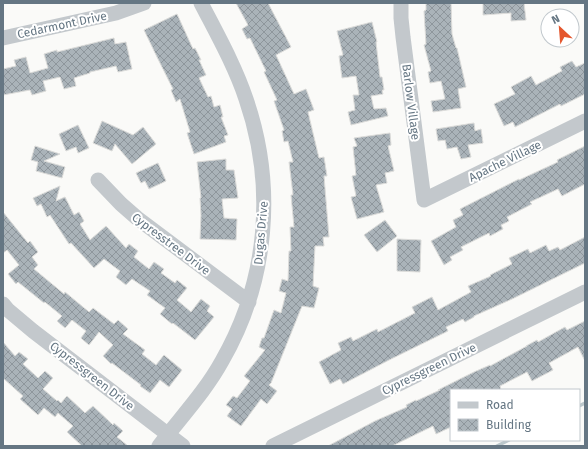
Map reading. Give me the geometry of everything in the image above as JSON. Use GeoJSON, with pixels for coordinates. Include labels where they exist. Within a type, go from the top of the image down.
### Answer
{"type":"FeatureCollection","features":[{"type":"Feature","properties":{"kind":"street","name":"Cedarmont Drive"},"geometry":{"type":"LineString","coordinates":[[3,38],[116,13],[144,3]]}},
{"type":"Feature","properties":{"kind":"street","name":"Dugas Drive"},"geometry":{"type":"LineString","coordinates":[[163,440],[199,397],[222,362],[236,335],[249,302],[256,276],[262,240],[264,203],[261,159],[255,128],[246,98],[237,76],[201,3]]}},
{"type":"Feature","properties":{"kind":"street","name":"Barlow Village"},"geometry":{"type":"LineString","coordinates":[[402,3],[401,18],[403,37],[424,200]]}},
{"type":"Feature","properties":{"kind":"street","name":"Apache Village"},"geometry":{"type":"LineString","coordinates":[[424,200],[585,121]]}},
{"type":"Feature","properties":{"kind":"street","name":"Cypresstree Drive"},"geometry":{"type":"LineString","coordinates":[[98,180],[137,218],[249,302]]}},
{"type":"Feature","properties":{"kind":"street","name":"Cypressgreen Drive"},"geometry":{"type":"LineString","coordinates":[[273,446],[585,292]]}},
{"type":"Feature","properties":{"kind":"street","name":"Cypressgreen Drive"},"geometry":{"type":"LineString","coordinates":[[3,304],[8,310],[163,440],[182,446]]}},
{"type":"Feature","properties":{"kind":"building"},"geometry":{"type":"Polygon","coordinates":[[[236,3],[268,3],[291,47],[276,55],[294,94],[306,89],[314,110],[308,112],[319,158],[324,157],[327,176],[324,176],[329,237],[323,237],[324,246],[315,246],[313,286],[319,288],[314,308],[302,306],[269,385],[277,391],[267,404],[261,399],[241,426],[227,416],[232,409],[226,405],[233,396],[237,398],[250,381],[244,376],[265,350],[259,347],[262,338],[264,338],[274,310],[281,313],[286,293],[279,291],[282,279],[288,281],[289,251],[291,251],[290,227],[294,227],[291,195],[293,195],[289,162],[293,162],[288,141],[284,142],[282,131],[284,130],[274,101],[277,100],[264,72],[266,71],[250,38],[247,39],[242,29],[248,25],[236,3]]]}},
{"type":"Feature","properties":{"kind":"building"},"geometry":{"type":"Polygon","coordinates":[[[426,3],[451,3],[452,34],[457,48],[466,87],[458,89],[461,108],[433,112],[431,101],[445,99],[441,81],[430,83],[428,72],[431,71],[424,45],[426,44],[424,11],[426,10],[426,3]]]}},
{"type":"Feature","properties":{"kind":"building"},"geometry":{"type":"Polygon","coordinates":[[[483,3],[524,3],[526,20],[511,21],[511,13],[483,15],[483,3]]]}},
{"type":"Feature","properties":{"kind":"building"},"geometry":{"type":"Polygon","coordinates":[[[177,14],[193,49],[195,48],[201,60],[199,60],[206,75],[199,78],[208,97],[211,96],[214,107],[220,105],[223,117],[221,117],[228,135],[224,136],[226,142],[194,154],[187,133],[190,132],[180,99],[176,102],[171,90],[173,89],[144,30],[177,14]]]}},
{"type":"Feature","properties":{"kind":"building"},"geometry":{"type":"Polygon","coordinates":[[[372,22],[377,42],[380,77],[382,77],[384,90],[382,90],[383,94],[371,96],[374,109],[386,108],[388,116],[351,125],[348,112],[355,110],[353,95],[359,95],[356,76],[342,78],[339,56],[343,55],[337,31],[372,22]]]}},
{"type":"Feature","properties":{"kind":"building"},"geometry":{"type":"Polygon","coordinates":[[[114,38],[115,44],[126,42],[132,69],[118,72],[116,66],[90,72],[74,78],[76,86],[64,89],[60,77],[43,81],[46,91],[32,95],[30,90],[3,95],[3,69],[16,66],[14,60],[26,57],[30,73],[48,68],[44,54],[114,38]]]}},
{"type":"Feature","properties":{"kind":"building"},"geometry":{"type":"Polygon","coordinates":[[[572,61],[576,67],[585,63],[585,94],[561,106],[560,104],[515,127],[513,122],[504,126],[494,104],[515,94],[511,87],[531,76],[536,85],[562,71],[560,67],[572,61]]]}},
{"type":"Feature","properties":{"kind":"building"},"geometry":{"type":"Polygon","coordinates":[[[102,121],[133,135],[143,127],[156,144],[132,164],[115,144],[112,151],[93,143],[102,121]]]}},
{"type":"Feature","properties":{"kind":"building"},"geometry":{"type":"Polygon","coordinates":[[[474,123],[475,131],[481,129],[483,143],[468,145],[471,157],[461,159],[457,147],[447,149],[445,140],[438,141],[436,129],[474,123]]]}},
{"type":"Feature","properties":{"kind":"building"},"geometry":{"type":"Polygon","coordinates":[[[78,125],[89,148],[78,153],[76,147],[66,151],[59,134],[78,125]]]}},
{"type":"Feature","properties":{"kind":"building"},"geometry":{"type":"Polygon","coordinates":[[[390,133],[391,145],[388,146],[394,171],[385,173],[387,183],[376,185],[384,212],[357,219],[351,197],[356,196],[352,176],[356,175],[353,147],[357,146],[354,138],[390,133]]]}},
{"type":"Feature","properties":{"kind":"building"},"geometry":{"type":"Polygon","coordinates":[[[35,146],[60,154],[44,161],[65,167],[62,178],[36,171],[38,162],[31,160],[35,146]]]}},
{"type":"Feature","properties":{"kind":"building"},"geometry":{"type":"Polygon","coordinates":[[[585,146],[585,184],[562,196],[558,189],[530,202],[532,204],[507,217],[509,221],[501,225],[503,229],[490,236],[489,233],[461,247],[463,250],[450,257],[452,260],[444,265],[431,241],[456,227],[453,220],[463,215],[460,209],[519,179],[558,162],[557,160],[585,146]]]}},
{"type":"Feature","properties":{"kind":"building"},"geometry":{"type":"Polygon","coordinates":[[[226,159],[226,170],[234,170],[238,198],[222,199],[224,218],[237,219],[236,240],[200,239],[201,198],[197,162],[226,159]]]}},
{"type":"Feature","properties":{"kind":"building"},"geometry":{"type":"Polygon","coordinates":[[[158,163],[166,181],[149,189],[145,181],[141,183],[136,173],[158,163]]]}},
{"type":"Feature","properties":{"kind":"building"},"geometry":{"type":"Polygon","coordinates":[[[60,186],[56,201],[65,197],[74,215],[79,212],[84,221],[80,224],[90,240],[106,226],[126,248],[129,244],[138,251],[134,257],[149,269],[154,262],[164,269],[161,273],[175,283],[177,280],[187,288],[177,300],[191,312],[201,299],[210,306],[207,311],[214,317],[195,340],[160,314],[165,308],[147,295],[150,291],[132,279],[126,285],[116,277],[120,271],[104,259],[94,268],[71,243],[69,244],[50,215],[47,217],[41,204],[37,206],[33,198],[60,186]]]}},
{"type":"Feature","properties":{"kind":"building"},"geometry":{"type":"Polygon","coordinates":[[[3,212],[28,243],[30,241],[38,252],[32,257],[38,265],[34,269],[64,294],[65,292],[89,312],[93,308],[114,324],[118,320],[128,329],[123,334],[145,350],[142,354],[156,365],[164,355],[182,370],[169,387],[160,380],[150,393],[112,363],[111,364],[103,356],[113,345],[99,332],[89,345],[81,338],[86,331],[72,320],[65,328],[57,321],[62,316],[18,282],[16,284],[8,274],[19,265],[7,250],[3,253],[3,212]]]}},
{"type":"Feature","properties":{"kind":"building"},"geometry":{"type":"Polygon","coordinates":[[[385,220],[397,236],[377,252],[364,235],[385,220]]]}},
{"type":"Feature","properties":{"kind":"building"},"geometry":{"type":"Polygon","coordinates":[[[585,237],[585,263],[474,316],[465,322],[463,319],[446,327],[448,331],[343,384],[340,379],[330,384],[319,362],[341,350],[338,343],[351,337],[353,341],[377,329],[378,332],[415,313],[412,307],[432,297],[438,310],[471,292],[468,286],[491,276],[490,275],[512,264],[509,258],[528,249],[530,253],[546,245],[549,251],[558,247],[560,250],[585,237]]]}},
{"type":"Feature","properties":{"kind":"building"},"geometry":{"type":"Polygon","coordinates":[[[397,239],[421,240],[420,272],[397,271],[397,239]]]}},
{"type":"Feature","properties":{"kind":"building"},"geometry":{"type":"Polygon","coordinates":[[[585,321],[585,361],[578,347],[549,363],[553,370],[532,381],[527,372],[500,386],[501,389],[450,389],[450,427],[436,434],[433,426],[392,446],[328,446],[375,421],[407,407],[406,405],[416,400],[440,390],[438,390],[474,372],[490,366],[537,340],[538,342],[565,327],[567,330],[585,321]]]}},
{"type":"Feature","properties":{"kind":"building"},"geometry":{"type":"Polygon","coordinates":[[[3,342],[15,356],[19,352],[28,359],[23,364],[38,378],[45,371],[53,378],[43,389],[57,401],[58,400],[61,403],[67,396],[85,413],[93,406],[113,425],[114,423],[123,431],[117,437],[128,446],[82,446],[67,432],[73,426],[58,413],[55,417],[44,408],[38,415],[20,399],[23,396],[3,378],[3,342]]]}},
{"type":"Feature","properties":{"kind":"waterway"},"geometry":{"type":"LineString","coordinates":[[580,406],[585,403]]}},
{"type":"Feature","properties":{"kind":"waterway"},"geometry":{"type":"LineString","coordinates":[[497,446],[507,441]]}}]}
